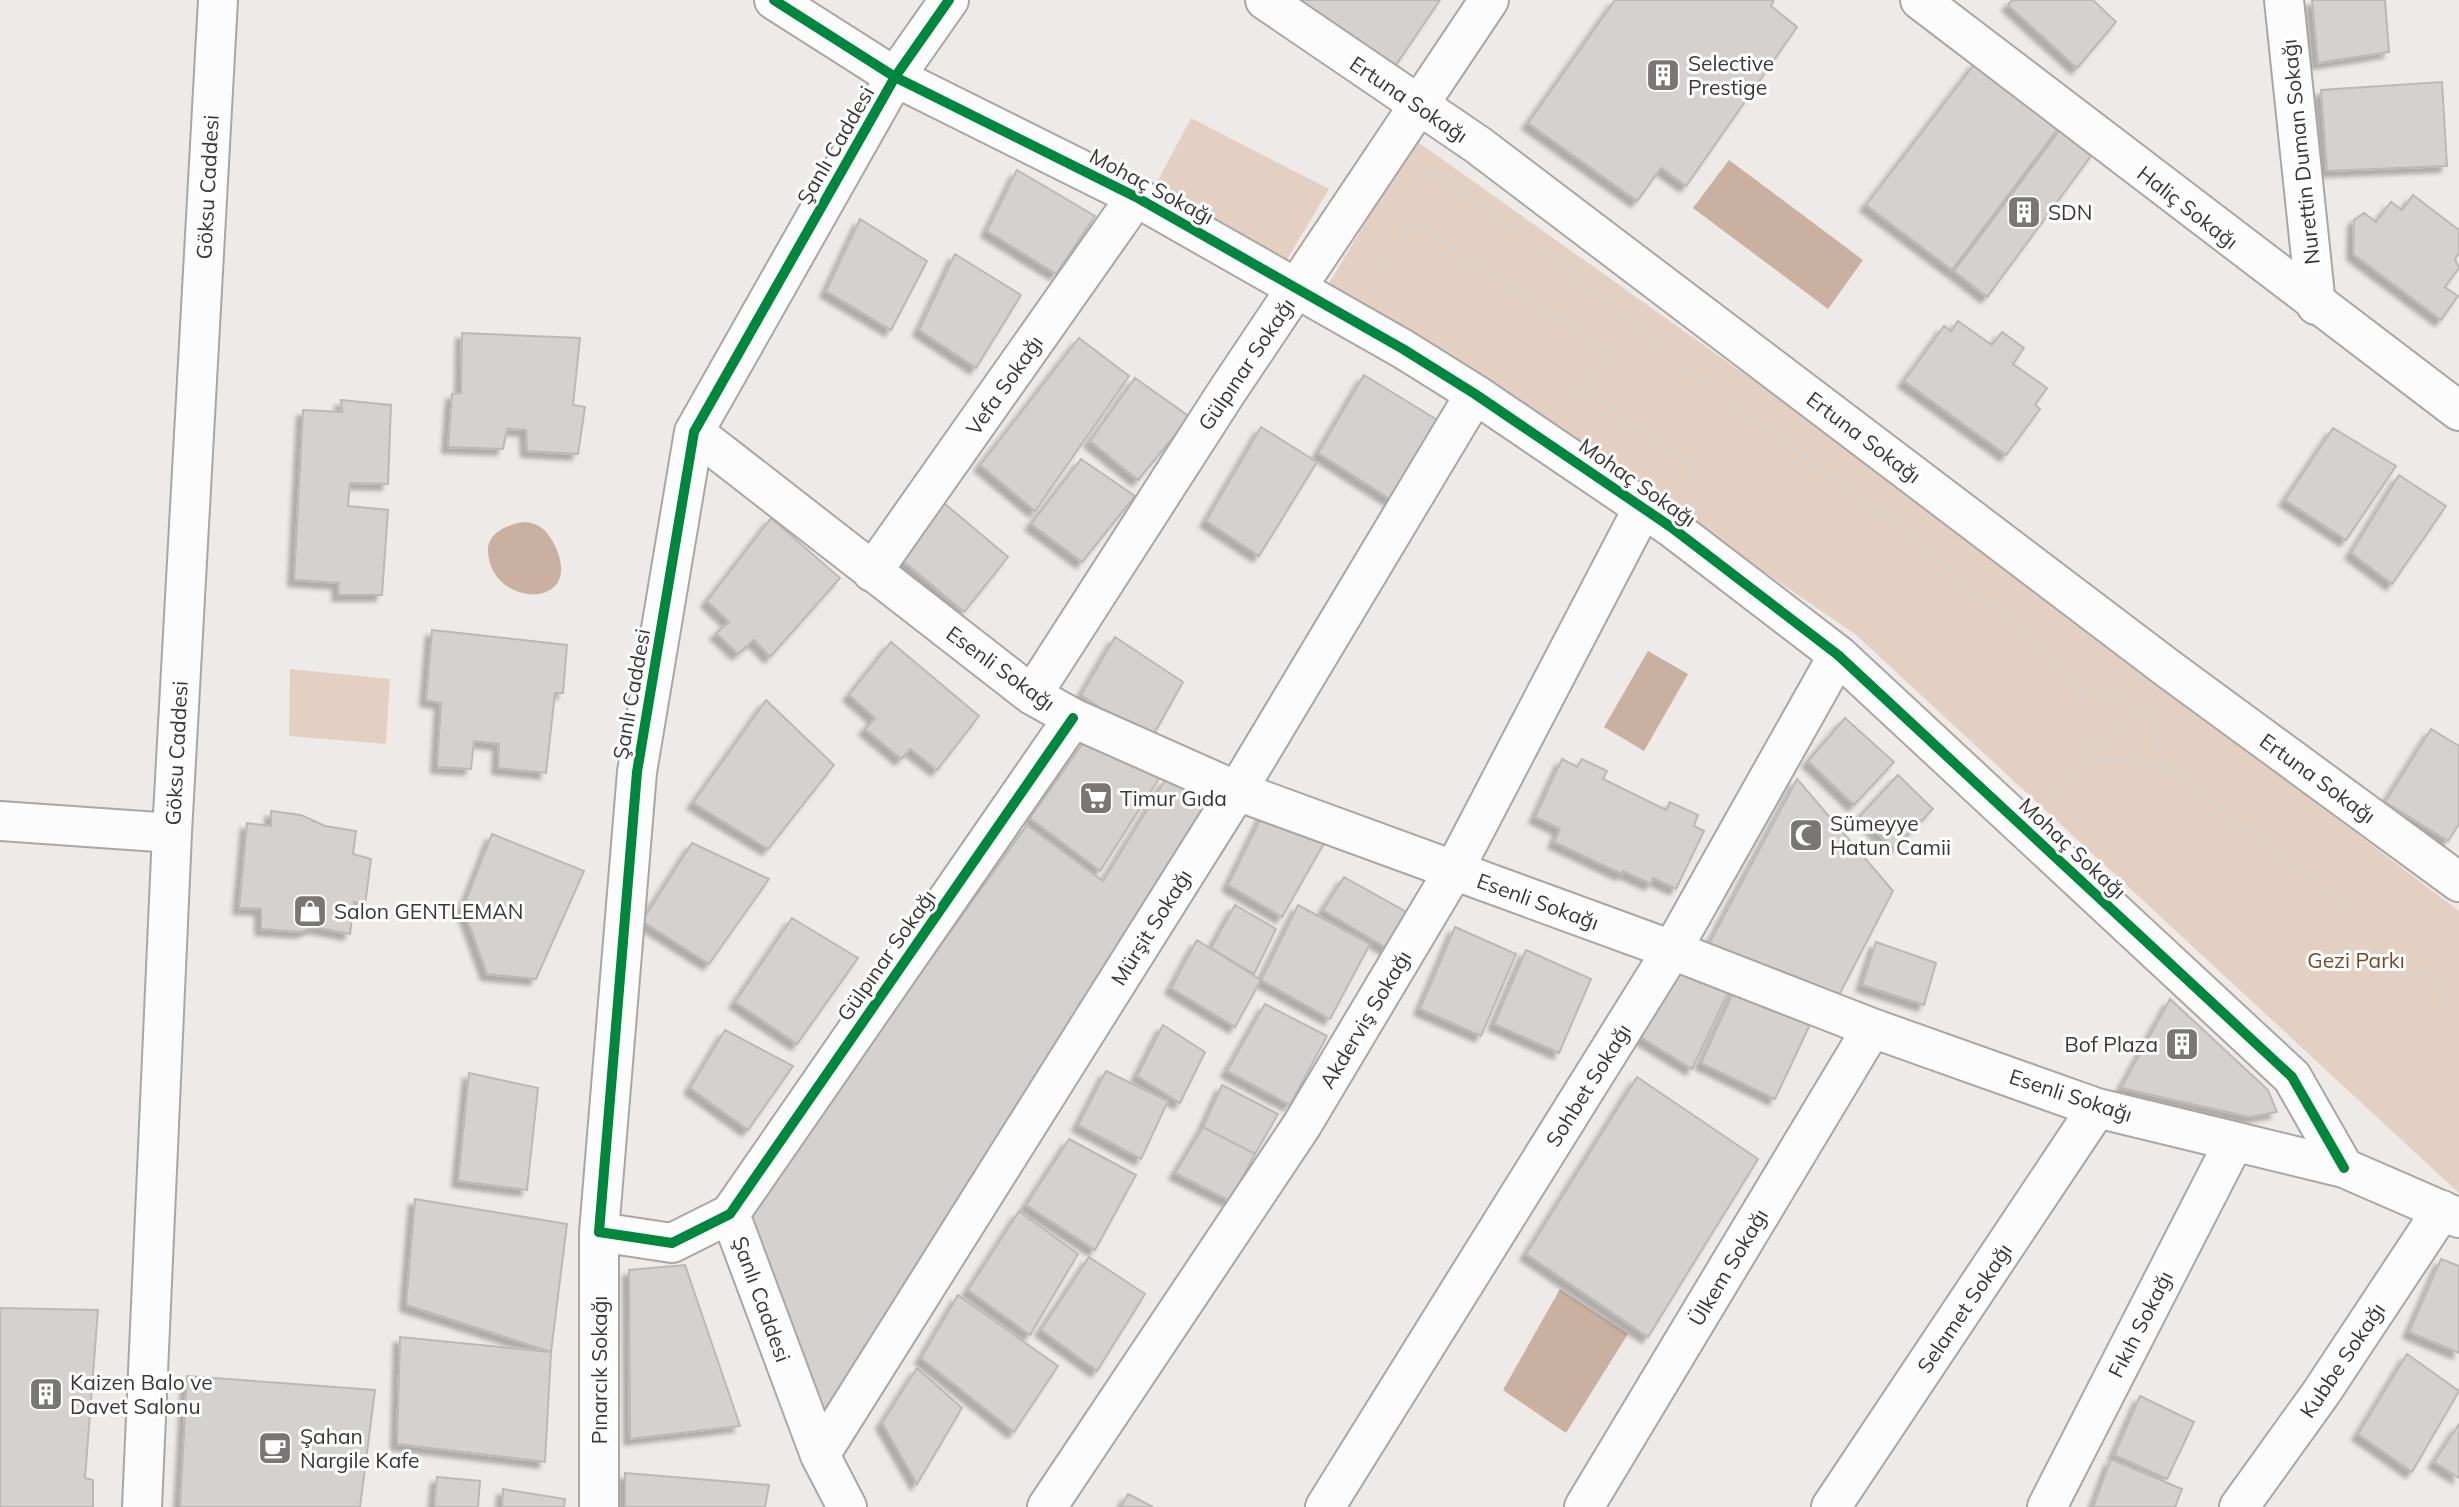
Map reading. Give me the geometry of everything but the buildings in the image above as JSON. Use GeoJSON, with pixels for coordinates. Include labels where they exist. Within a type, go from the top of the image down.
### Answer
{"type":"FeatureCollection","features":[{"type":"Feature","properties":{"kind":"street","name":"Göksu Caddesi"},"geometry":{"type":"LineString","coordinates":[[142,1507],[172,833],[218,0]]}},
{"type":"Feature","properties":{"kind":"street","name":"Mohaç Sokağı"},"geometry":{"type":"LineString","coordinates":[[774,0],[895,77],[1136,197],[1297,288],[1475,394],[1643,508],[1838,655],[2292,1077],[2344,1168]]}},
{"type":"Feature","properties":{"kind":"street","name":"Şanlı Caddesi"},"geometry":{"type":"LineString","coordinates":[[847,1507],[820,1455],[730,1214],[672,1243],[600,1233],[637,772],[694,432],[895,77],[949,0]]}},
{"type":"Feature","properties":{"kind":"street","name":"Ertuna Sokağı"},"geometry":{"type":"LineString","coordinates":[[1265,0],[1418,107],[1478,145],[2170,670],[2459,882]]}},
{"type":"Feature","properties":{"kind":"street","name":"Gülpınar Sokağı"},"geometry":{"type":"LineString","coordinates":[[1032,695],[1297,288],[1489,0]]}},
{"type":"Feature","properties":{"kind":"street","name":"Haliç Sokağı"},"geometry":{"type":"LineString","coordinates":[[1920,0],[2316,305],[2459,411]]}},
{"type":"Feature","properties":{"kind":"street","name":"Nurettin Duman Sokağı"},"geometry":{"type":"LineString","coordinates":[[2284,0],[2316,305]]}},
{"type":"Feature","properties":{"kind":"street","name":"Vefa Sokağı"},"geometry":{"type":"LineString","coordinates":[[872,572],[1136,197]]}},
{"type":"Feature","properties":{"kind":"street","name":"Mürşit Sokağı"},"geometry":{"type":"LineString","coordinates":[[820,1455],[1237,791],[1475,394]]}},
{"type":"Feature","properties":{"kind":"street","name":"Esenli Sokağı"},"geometry":{"type":"LineString","coordinates":[[694,432],[1032,695],[1073,718],[1237,791],[1672,950],[1871,1028],[2097,1108],[2344,1168],[2450,1214]]}},
{"type":"Feature","properties":{"kind":"street","name":"Akderviş Sokağı"},"geometry":{"type":"LineString","coordinates":[[1047,1507],[1302,1125],[1454,870],[1643,508]]}},
{"type":"Feature","properties":{"kind":"street","name":"Sohbet Sokağı"},"geometry":{"type":"LineString","coordinates":[[1325,1507],[1672,950],[1838,655]]}},
{"type":"Feature","properties":{"kind":"street","name":"Gülpınar Sokağı"},"geometry":{"type":"LineString","coordinates":[[730,1214],[1073,718]]}},
{"type":"Feature","properties":{"kind":"street"},"geometry":{"type":"LineString","coordinates":[[0,821],[172,833]]}},
{"type":"Feature","properties":{"kind":"street","name":"Ülkem Sokağı"},"geometry":{"type":"LineString","coordinates":[[1584,1507],[1871,1028]]}},
{"type":"Feature","properties":{"kind":"street","name":"Selamet Sokağı"},"geometry":{"type":"LineString","coordinates":[[1831,1507],[2097,1108]]}},
{"type":"Feature","properties":{"kind":"street","name":"Fıkıh Sokağı"},"geometry":{"type":"LineString","coordinates":[[2047,1507],[2234,1142]]}},
{"type":"Feature","properties":{"kind":"street","name":"Kubbe Sokağı"},"geometry":{"type":"LineString","coordinates":[[2239,1507],[2450,1214]]}},
{"type":"Feature","properties":{"kind":"street","name":"Pınarcık Sokağı"},"geometry":{"type":"LineString","coordinates":[[599,1507],[600,1233]]}},
{"type":"Feature","properties":{"kind":"path"},"geometry":{"type":"LineString","coordinates":[[1389,149],[1523,234]]}},
{"type":"Feature","properties":{"kind":"path"},"geometry":{"type":"LineString","coordinates":[[1373,285],[1411,221],[1608,351],[1582,387]]}},
{"type":"Feature","properties":{"kind":"path"},"geometry":{"type":"LineString","coordinates":[[1534,243],[1703,382],[1890,520],[2007,619],[2080,691],[2090,758]]}},
{"type":"Feature","properties":{"kind":"path"},"geometry":{"type":"LineString","coordinates":[[2080,691],[2148,697]]}},
{"type":"Feature","properties":{"kind":"path"},"geometry":{"type":"LineString","coordinates":[[2024,830],[2148,697]]}},
{"type":"Feature","properties":{"kind":"path"},"geometry":{"type":"LineString","coordinates":[[2148,697],[2163,765]]}},
{"type":"Feature","properties":{"kind":"path"},"geometry":{"type":"LineString","coordinates":[[2090,758],[2163,765],[2350,909],[2373,970],[2433,975],[2447,1001],[2459,999]]}},
{"type":"Feature","properties":{"kind":"green space"},"geometry":{"type":"Polygon","coordinates":[[[1191,118],[1329,189],[1286,261],[1154,188],[1191,118]]]}},
{"type":"Feature","properties":{"kind":"green space","name":"Gezi Parkı"},"geometry":{"type":"Polygon","coordinates":[[[1415,140],[1791,407],[2459,911],[2459,1193],[1855,634],[1682,516],[1325,290],[1415,140]]]}},
{"type":"Feature","properties":{"kind":"green space"},"geometry":{"type":"Polygon","coordinates":[[[290,669],[390,679],[386,744],[289,736],[290,669]]]}},
{"type":"Feature","properties":{"kind":"shaded area"},"geometry":{"type":"Polygon","coordinates":[[[1729,160],[1863,260],[1828,309],[1693,208],[1729,160]]]}},
{"type":"Feature","properties":{"kind":"shaded area"},"geometry":{"type":"Polygon","coordinates":[[[524,522],[541,527],[553,542],[561,565],[559,581],[549,591],[535,594],[519,592],[504,584],[493,570],[488,550],[492,538],[506,527],[524,522]]]}},
{"type":"Feature","properties":{"kind":"shaded area"},"geometry":{"type":"Polygon","coordinates":[[[1648,651],[1688,674],[1644,751],[1604,727],[1648,651]]]}},
{"type":"Feature","properties":{"kind":"shaded area"},"geometry":{"type":"Polygon","coordinates":[[[1560,1289],[1628,1334],[1566,1433],[1503,1390],[1560,1289]]]}},
{"type":"Feature","properties":{"kind":"cycle path"},"geometry":{"type":"LineString","coordinates":[[774,0],[895,77],[1136,197],[1403,349],[1475,394],[1671,527],[1838,655],[2292,1077],[2344,1168]]}},
{"type":"Feature","properties":{"kind":"cycle path"},"geometry":{"type":"LineString","coordinates":[[949,0],[895,77],[694,432],[637,772],[599,1232],[672,1243],[730,1214],[1073,718]]}},
{"type":"Feature","properties":{"kind":"place","name":"Selective Prestige"},"geometry":{"type":"Point","coordinates":[1663,75]}},
{"type":"Feature","properties":{"kind":"place","name":"SDN"},"geometry":{"type":"Point","coordinates":[2024,212]}},
{"type":"Feature","properties":{"kind":"place","name":"Timur Gıda"},"geometry":{"type":"Point","coordinates":[1096,798]}},
{"type":"Feature","properties":{"kind":"place","name":"Sümeyye Hatun Camii"},"geometry":{"type":"Point","coordinates":[1806,835]}},
{"type":"Feature","properties":{"kind":"place","name":"Salon GENTLEMAN"},"geometry":{"type":"Point","coordinates":[310,911]}},
{"type":"Feature","properties":{"kind":"place","name":"Bof Plaza"},"geometry":{"type":"Point","coordinates":[2182,1044]}},
{"type":"Feature","properties":{"kind":"place","name":"Kaizen Balo ve Davet Salonu"},"geometry":{"type":"Point","coordinates":[46,1394]}},
{"type":"Feature","properties":{"kind":"place","name":"Şahan Nargile Kafe"},"geometry":{"type":"Point","coordinates":[275,1448]}}]}
